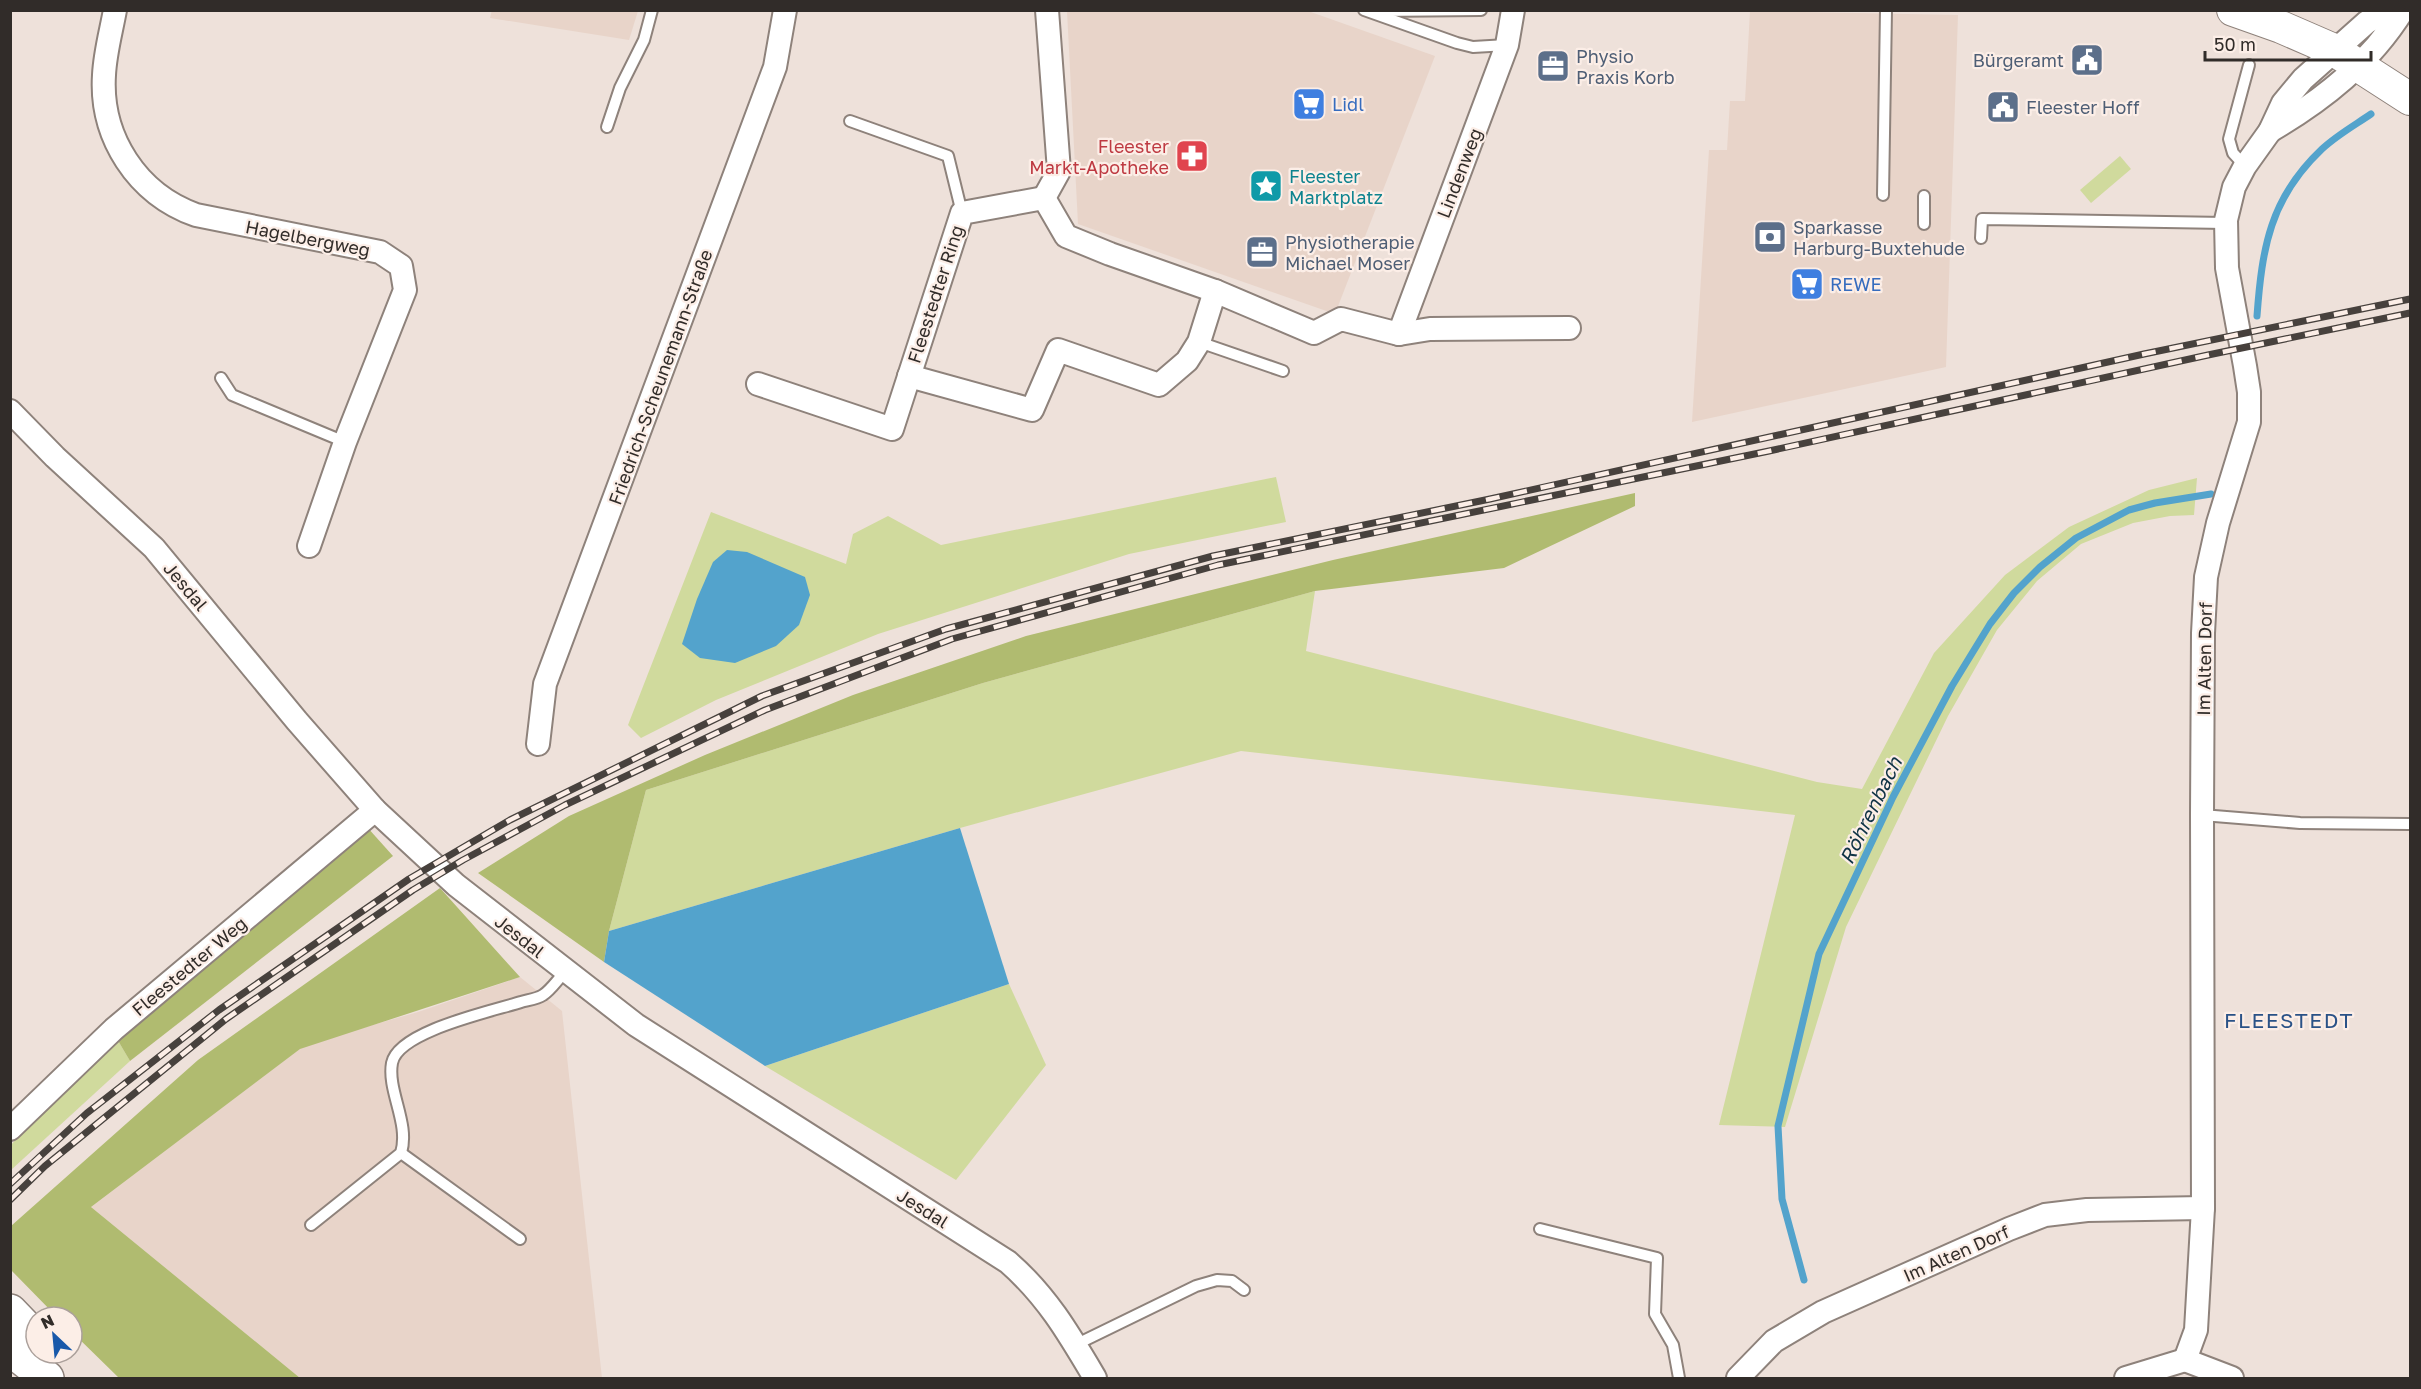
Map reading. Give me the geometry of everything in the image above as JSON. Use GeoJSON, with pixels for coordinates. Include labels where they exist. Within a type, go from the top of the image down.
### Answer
{"type":"FeatureCollection","features":[{"type":"Feature","properties":{"kind":"highway"},"geometry":{"type":"LineString","coordinates":[[10,1311],[24,1326]]}},
{"type":"Feature","properties":{"kind":"highway"},"geometry":{"type":"LineString","coordinates":[[10,1348],[59,1370]]}},
{"type":"Feature","properties":{"kind":"street","name":"Hagelbergweg"},"geometry":{"type":"LineString","coordinates":[[115,10],[104,73],[107,118],[125,159],[155,195],[169,204],[196,215],[380,252],[401,266],[405,290],[345,442],[309,546]]}},
{"type":"Feature","properties":{"kind":"street","name":"Friedrich-Scheunemann-Straße"},"geometry":{"type":"LineString","coordinates":[[538,744],[545,684],[775,67],[786,10]]}},
{"type":"Feature","properties":{"kind":"street"},"geometry":{"type":"LineString","coordinates":[[1047,10],[1059,171],[1044,198],[1066,236],[1215,291],[1314,333],[1341,319],[1399,334],[1430,328],[1569,328]]}},
{"type":"Feature","properties":{"kind":"street","name":"Lindenweg"},"geometry":{"type":"LineString","coordinates":[[1399,334],[1507,45],[1513,10]]}},
{"type":"Feature","properties":{"kind":"street"},"geometry":{"type":"LineString","coordinates":[[2233,10],[2281,27],[2346,57],[2410,99]]}},
{"type":"Feature","properties":{"kind":"street"},"geometry":{"type":"LineString","coordinates":[[2346,57],[2377,16],[2390,10]]}},
{"type":"Feature","properties":{"kind":"street"},"geometry":{"type":"LineString","coordinates":[[2346,57],[2388,34],[2403,10]]}},
{"type":"Feature","properties":{"kind":"street","name":"Im Alten Dorf"},"geometry":{"type":"LineString","coordinates":[[2185,1360],[2196,1330],[2203,1208],[2202,815],[2203,633],[2206,577],[2218,523],[2249,422],[2249,392],[2227,268],[2226,223],[2234,187],[2245,166],[2270,131],[2283,103],[2302,79],[2346,57]]}},
{"type":"Feature","properties":{"kind":"street","name":"Fleestedter Ring"},"geometry":{"type":"LineString","coordinates":[[758,384],[892,429],[962,213],[1044,198]]}},
{"type":"Feature","properties":{"kind":"street","name":"Fleestedter Ring"},"geometry":{"type":"LineString","coordinates":[[909,376],[1032,410],[1058,350],[1159,385],[1187,361],[1199,342],[1215,291]]}},
{"type":"Feature","properties":{"kind":"street","name":"Jesdal"},"geometry":{"type":"LineString","coordinates":[[10,411],[55,457],[154,548],[297,721],[375,810],[456,885],[636,1025],[1008,1262],[1032,1283],[1058,1316],[1095,1378]]}},
{"type":"Feature","properties":{"kind":"street","name":"Fleestedter Weg"},"geometry":{"type":"LineString","coordinates":[[10,1129],[114,1029],[375,810]]}},
{"type":"Feature","properties":{"kind":"street","name":"Im Alten Dorf"},"geometry":{"type":"LineString","coordinates":[[1738,1378],[1774,1341],[1823,1312],[2045,1215],[2087,1210],[2203,1208]]}},
{"type":"Feature","properties":{"kind":"street"},"geometry":{"type":"LineString","coordinates":[[2126,1378],[2185,1360],[2232,1378]]}},
{"type":"Feature","properties":{"kind":"lane"},"geometry":{"type":"LineString","coordinates":[[607,127],[620,88],[644,40],[652,10]]}},
{"type":"Feature","properties":{"kind":"lane"},"geometry":{"type":"LineString","coordinates":[[1365,11],[1481,10]]}},
{"type":"Feature","properties":{"kind":"lane"},"geometry":{"type":"LineString","coordinates":[[1883,195],[1886,10]]}},
{"type":"Feature","properties":{"kind":"lane"},"geometry":{"type":"LineString","coordinates":[[1365,11],[1473,47],[1507,45]]}},
{"type":"Feature","properties":{"kind":"lane"},"geometry":{"type":"LineString","coordinates":[[2245,166],[2233,153],[2229,139],[2249,65]]}},
{"type":"Feature","properties":{"kind":"lane","name":"Fleestedter Ring"},"geometry":{"type":"LineString","coordinates":[[850,121],[948,156],[962,213]]}},
{"type":"Feature","properties":{"kind":"lane"},"geometry":{"type":"LineString","coordinates":[[1923,224],[1924,196]]}},
{"type":"Feature","properties":{"kind":"lane"},"geometry":{"type":"LineString","coordinates":[[1981,238],[1982,219],[2226,223]]}},
{"type":"Feature","properties":{"kind":"lane"},"geometry":{"type":"LineString","coordinates":[[1199,342],[1283,371]]}},
{"type":"Feature","properties":{"kind":"lane"},"geometry":{"type":"LineString","coordinates":[[221,378],[232,395],[345,442]]}},
{"type":"Feature","properties":{"kind":"lane"},"geometry":{"type":"LineString","coordinates":[[2202,815],[2300,823],[2410,824]]}},
{"type":"Feature","properties":{"kind":"lane"},"geometry":{"type":"LineString","coordinates":[[311,1225],[401,1153],[403,1139],[392,1075],[393,1061],[401,1048],[412,1039],[433,1030],[542,995],[565,972]]}},
{"type":"Feature","properties":{"kind":"lane"},"geometry":{"type":"LineString","coordinates":[[401,1153],[520,1239]]}},
{"type":"Feature","properties":{"kind":"lane"},"geometry":{"type":"LineString","coordinates":[[1540,1229],[1657,1258],[1655,1314],[1673,1345],[1679,1378]]}},
{"type":"Feature","properties":{"kind":"lane"},"geometry":{"type":"LineString","coordinates":[[1075,1345],[1196,1286],[1217,1280],[1232,1281],[1244,1290]]}},
{"type":"Feature","properties":{"kind":"shaded area"},"geometry":{"type":"Polygon","coordinates":[[[492,10],[638,11],[629,40],[490,18],[492,10]]]}},
{"type":"Feature","properties":{"kind":"shaded area"},"geometry":{"type":"Polygon","coordinates":[[[1067,11],[1308,11],[1435,56],[1335,314],[1078,224],[1067,11]]]}},
{"type":"Feature","properties":{"kind":"shaded area"},"geometry":{"type":"Polygon","coordinates":[[[1750,11],[1958,15],[1946,367],[1692,422],[1709,150],[1727,150],[1730,101],[1745,101],[1750,11]]]}},
{"type":"Feature","properties":{"kind":"shaded area"},"geometry":{"type":"Polygon","coordinates":[[[520,977],[562,1011],[602,1378],[300,1378],[91,1207],[306,1044],[418,1012],[520,977]]]}},
{"type":"Feature","properties":{"kind":"green space"},"geometry":{"type":"Polygon","coordinates":[[[2120,156],[2131,169],[2091,203],[2080,190],[2120,156]]]}},
{"type":"Feature","properties":{"kind":"green space"},"geometry":{"type":"Polygon","coordinates":[[[1276,477],[1286,522],[1129,554],[878,634],[716,700],[641,738],[628,725],[711,512],[846,564],[853,534],[888,516],[941,545],[1276,477]]]}},
{"type":"Feature","properties":{"kind":"green space"},"geometry":{"type":"Polygon","coordinates":[[[2197,478],[2194,515],[2170,516],[2133,523],[2081,544],[2037,581],[1997,630],[1948,716],[1846,927],[1785,1127],[1719,1125],[1795,815],[1241,751],[960,828],[609,931],[646,790],[983,683],[1315,591],[1306,651],[1817,782],[1862,789],[1934,653],[2005,575],[2069,527],[2149,490],[2197,478]]]}},
{"type":"Feature","properties":{"kind":"green space"},"geometry":{"type":"Polygon","coordinates":[[[1635,493],[1635,506],[1504,568],[1315,591],[983,683],[646,790],[609,931],[604,962],[478,873],[569,816],[705,755],[853,695],[1026,636],[1333,560],[1635,493]]]}},
{"type":"Feature","properties":{"kind":"green space"},"geometry":{"type":"Polygon","coordinates":[[[367,827],[393,856],[130,1061],[117,1039],[367,827]]]}},
{"type":"Feature","properties":{"kind":"green space"},"geometry":{"type":"Polygon","coordinates":[[[440,888],[520,977],[300,1049],[91,1207],[300,1378],[119,1378],[84,1344],[84,1305],[45,1305],[11,1270],[11,1226],[198,1060],[440,888]]]}},
{"type":"Feature","properties":{"kind":"green space"},"geometry":{"type":"Polygon","coordinates":[[[1009,984],[1046,1065],[956,1180],[765,1066],[1009,984]]]}},
{"type":"Feature","properties":{"kind":"green space"},"geometry":{"type":"Polygon","coordinates":[[[117,1039],[130,1061],[11,1170],[11,1145],[37,1115],[117,1039]]]}},
{"type":"Feature","properties":{"kind":"water"},"geometry":{"type":"Polygon","coordinates":[[[727,550],[747,552],[805,577],[810,595],[799,625],[776,646],[735,663],[700,658],[682,644],[697,599],[713,562],[727,550]]]}},
{"type":"Feature","properties":{"kind":"water"},"geometry":{"type":"Polygon","coordinates":[[[960,828],[1009,984],[765,1066],[604,962],[609,931],[960,828]]]}},
{"type":"Feature","properties":{"kind":"waterway","name":"Röhrenbach"},"geometry":{"type":"LineString","coordinates":[[2257,316],[2266,246],[2280,205],[2304,167],[2322,149],[2371,114]]}},
{"type":"Feature","properties":{"kind":"waterway","name":"Röhrenbach"},"geometry":{"type":"LineString","coordinates":[[1804,1280],[1782,1199],[1778,1126],[1819,954],[1893,797],[1952,686],[1990,624],[2014,593],[2040,567],[2076,538],[2129,510],[2155,503],[2211,494]]}},
{"type":"Feature","properties":{"kind":"railway"},"geometry":{"type":"LineString","coordinates":[[10,1184],[87,1113],[219,1010],[409,879],[510,820],[762,696],[946,629],[1213,556],[1490,499],[2144,354],[2410,299]]}},
{"type":"Feature","properties":{"kind":"railway"},"geometry":{"type":"LineString","coordinates":[[10,1200],[45,1166],[226,1019],[413,890],[463,860],[565,805],[765,710],[952,639],[1218,565],[1769,451],[2410,313]]}},
{"type":"Feature","properties":{"kind":"place","name":"Bürgeramt"},"geometry":{"type":"Point","coordinates":[2087,60]}},
{"type":"Feature","properties":{"kind":"place","name":"Physio Praxis Korb"},"geometry":{"type":"Point","coordinates":[1553,66]}},
{"type":"Feature","properties":{"kind":"place","name":"Lidl"},"geometry":{"type":"Point","coordinates":[1309,104]}},
{"type":"Feature","properties":{"kind":"place","name":"Fleester Hoff"},"geometry":{"type":"Point","coordinates":[2003,107]}},
{"type":"Feature","properties":{"kind":"place","name":"Fleester Markt-Apotheke"},"geometry":{"type":"Point","coordinates":[1192,156]}},
{"type":"Feature","properties":{"kind":"place","name":"Fleester Marktplatz"},"geometry":{"type":"Point","coordinates":[1266,186]}},
{"type":"Feature","properties":{"kind":"place","name":"Sparkasse Harburg-Buxtehude"},"geometry":{"type":"Point","coordinates":[1770,237]}},
{"type":"Feature","properties":{"kind":"place","name":"Physiotherapie Michael Moser"},"geometry":{"type":"Point","coordinates":[1262,252]}},
{"type":"Feature","properties":{"kind":"place","name":"REWE"},"geometry":{"type":"Point","coordinates":[1807,284]}},
{"type":"Feature","properties":{"kind":"district","name":"FLEESTEDT"},"geometry":{"type":"Point","coordinates":[2289,1020]}}]}
